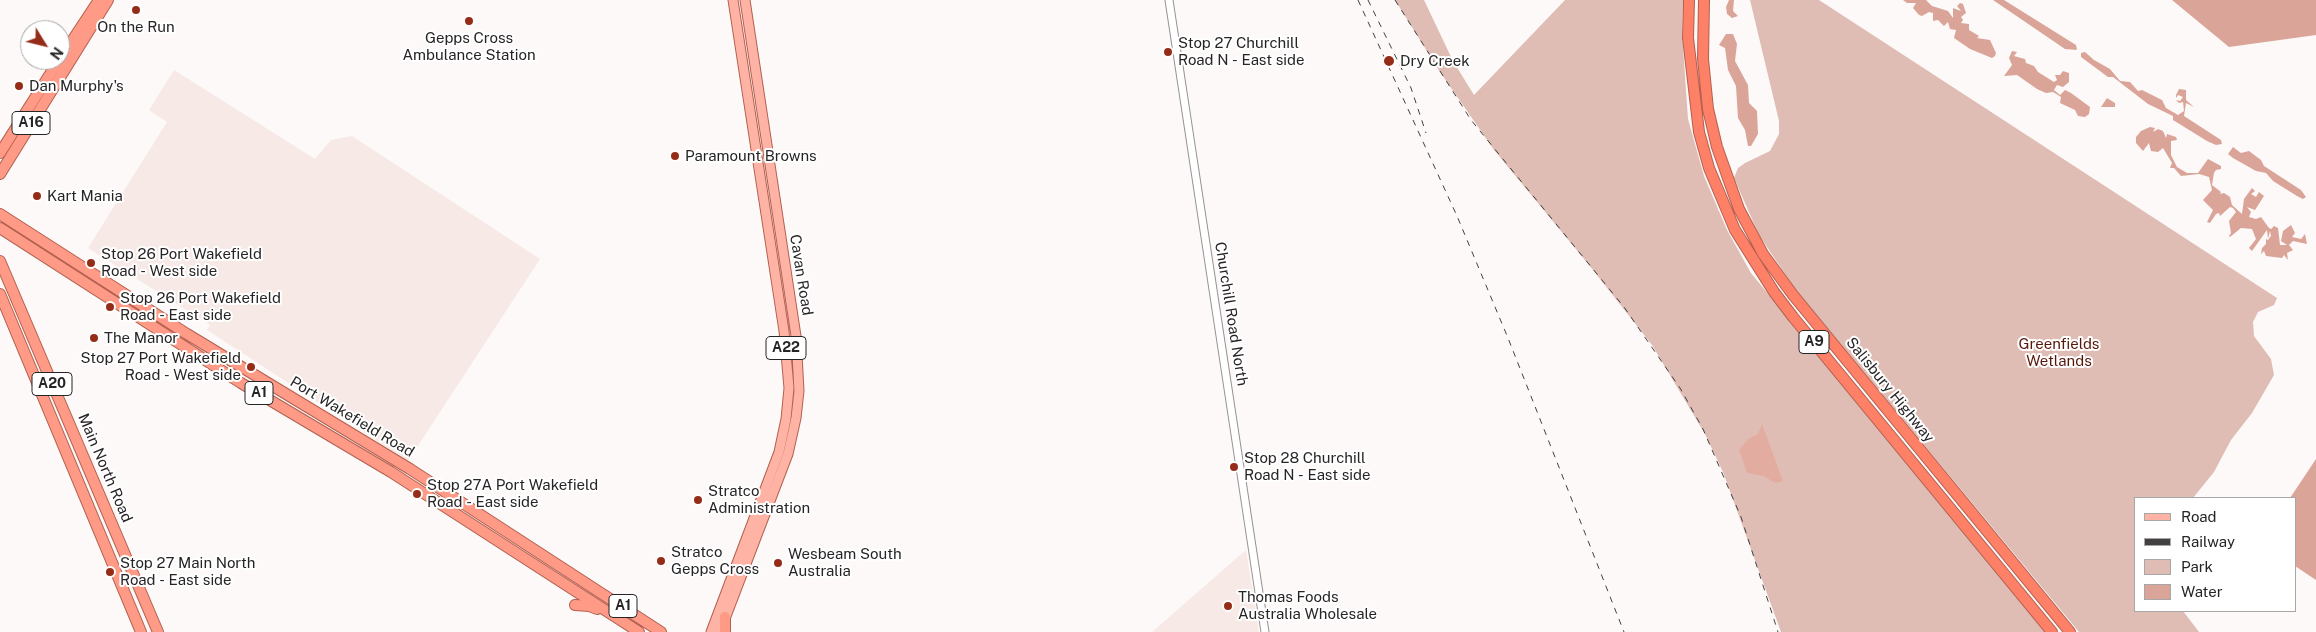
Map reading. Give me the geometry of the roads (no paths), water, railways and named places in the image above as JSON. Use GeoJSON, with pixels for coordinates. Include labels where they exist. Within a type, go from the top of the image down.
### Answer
{"type":"FeatureCollection","features":[{"type":"Feature","properties":{"kind":"highway","name":"A16"},"geometry":{"type":"LineString","coordinates":[[70,46],[99,0]]}},
{"type":"Feature","properties":{"kind":"highway","name":"A16"},"geometry":{"type":"LineString","coordinates":[[70,50],[108,0]]}},
{"type":"Feature","properties":{"kind":"highway","name":"Salisbury Highway"},"geometry":{"type":"LineString","coordinates":[[1689,0],[1688,38],[1700,132],[1709,168],[1735,230],[1774,292],[1793,317],[2052,632]]}},
{"type":"Feature","properties":{"kind":"highway","name":"Salisbury Highway"},"geometry":{"type":"LineString","coordinates":[[1704,0],[1703,59],[1708,109],[1717,147],[1740,209],[1763,254],[1793,296],[2070,632]]}},
{"type":"Feature","properties":{"kind":"highway","name":"A16"},"geometry":{"type":"LineString","coordinates":[[0,153],[55,70]]}},
{"type":"Feature","properties":{"kind":"highway","name":"A16"},"geometry":{"type":"LineString","coordinates":[[0,174],[56,70]]}},
{"type":"Feature","properties":{"kind":"highway","name":"Port Wakefield Road"},"geometry":{"type":"LineString","coordinates":[[0,213],[95,276],[248,372],[410,469],[661,632]]}},
{"type":"Feature","properties":{"kind":"highway","name":"Port Wakefield Road"},"geometry":{"type":"LineString","coordinates":[[2,232],[241,383],[391,472],[639,632]]}},
{"type":"Feature","properties":{"kind":"highway","name":"Main North Road"},"geometry":{"type":"LineString","coordinates":[[0,261],[158,632]]}},
{"type":"Feature","properties":{"kind":"highway"},"geometry":{"type":"LineString","coordinates":[[88,286],[95,276]]}},
{"type":"Feature","properties":{"kind":"highway","name":"Main North Road"},"geometry":{"type":"LineString","coordinates":[[0,294],[20,340],[35,382],[141,632]]}},
{"type":"Feature","properties":{"kind":"highway"},"geometry":{"type":"LineString","coordinates":[[20,340],[31,335]]}},
{"type":"Feature","properties":{"kind":"highway"},"geometry":{"type":"LineString","coordinates":[[241,383],[248,372]]}},
{"type":"Feature","properties":{"kind":"highway"},"geometry":{"type":"LineString","coordinates":[[391,472],[410,469],[410,479],[420,491]]}},
{"type":"Feature","properties":{"kind":"highway"},"geometry":{"type":"LineString","coordinates":[[554,561],[558,569],[581,586],[581,594]]}},
{"type":"Feature","properties":{"kind":"highway"},"geometry":{"type":"LineString","coordinates":[[576,605],[589,606],[612,615]]}},
{"type":"Feature","properties":{"kind":"highway"},"geometry":{"type":"LineString","coordinates":[[726,618],[726,632]]}},
{"type":"Feature","properties":{"kind":"main road","name":"Cavan Road"},"geometry":{"type":"LineString","coordinates":[[711,632],[783,437],[789,375],[781,308],[733,0]]}},
{"type":"Feature","properties":{"kind":"main road","name":"Cavan Road"},"geometry":{"type":"LineString","coordinates":[[720,632],[781,473],[792,438],[798,402],[799,370],[792,306],[745,0]]}},
{"type":"Feature","properties":{"kind":"main road"},"geometry":{"type":"LineString","coordinates":[[768,224],[781,236]]}},
{"type":"Feature","properties":{"kind":"main road"},"geometry":{"type":"LineString","coordinates":[[781,308],[792,306]]}},
{"type":"Feature","properties":{"kind":"street","name":"Churchill Road North"},"geometry":{"type":"LineString","coordinates":[[1169,0],[1265,632]]}},
{"type":"Feature","properties":{"kind":"water"},"geometry":{"type":"Polygon","coordinates":[[[1729,0],[1734,0],[1733,11],[1738,16],[1732,18],[1727,14],[1726,7],[1729,0]]]}},
{"type":"Feature","properties":{"kind":"water"},"geometry":{"type":"Polygon","coordinates":[[[1903,0],[1926,0],[1932,6],[1948,11],[1953,18],[1953,8],[1961,11],[1957,6],[1960,3],[1963,4],[1966,13],[1961,17],[1963,20],[1961,23],[1969,24],[1969,30],[1979,36],[1977,38],[1990,40],[1996,53],[1995,56],[1992,58],[1970,49],[1954,38],[1956,30],[1950,29],[1948,22],[1944,26],[1938,20],[1933,21],[1933,13],[1929,12],[1922,16],[1919,15],[1913,8],[1916,3],[1907,3],[1903,0]]]}},
{"type":"Feature","properties":{"kind":"water"},"geometry":{"type":"Polygon","coordinates":[[[1993,0],[2004,0],[2076,45],[2077,50],[2065,49],[1993,0]]]}},
{"type":"Feature","properties":{"kind":"water"},"geometry":{"type":"Polygon","coordinates":[[[2172,0],[2316,0],[2316,35],[2229,47],[2172,0]]]}},
{"type":"Feature","properties":{"kind":"water"},"geometry":{"type":"Polygon","coordinates":[[[1726,34],[1733,34],[1737,44],[1735,61],[1748,85],[1749,103],[1757,111],[1758,134],[1751,146],[1748,146],[1745,130],[1738,118],[1736,86],[1728,70],[1725,48],[1719,45],[1726,34]]]}},
{"type":"Feature","properties":{"kind":"water"},"geometry":{"type":"Polygon","coordinates":[[[2012,51],[2017,52],[2014,56],[2025,59],[2026,63],[2034,66],[2038,72],[2054,82],[2057,80],[2055,75],[2060,75],[2063,71],[2069,73],[2069,82],[2063,87],[2057,85],[2054,90],[2060,95],[2065,90],[2071,93],[2090,107],[2089,114],[2085,117],[2078,116],[2075,110],[2060,103],[2061,97],[2053,92],[2046,93],[2037,89],[2017,75],[2004,76],[2012,65],[2009,58],[2012,51]]]}},
{"type":"Feature","properties":{"kind":"water"},"geometry":{"type":"Polygon","coordinates":[[[2085,52],[2094,60],[2110,69],[2120,81],[2130,82],[2138,91],[2142,90],[2162,100],[2166,108],[2178,115],[2184,111],[2183,102],[2179,103],[2176,100],[2180,101],[2183,97],[2178,95],[2176,98],[2176,95],[2179,89],[2186,90],[2186,100],[2194,107],[2186,103],[2184,116],[2221,140],[2222,144],[2216,145],[2207,141],[2173,120],[2173,116],[2148,104],[2113,77],[2108,77],[2081,57],[2081,53],[2085,52]]]}},
{"type":"Feature","properties":{"kind":"water"},"geometry":{"type":"Polygon","coordinates":[[[2107,98],[2115,103],[2115,107],[2101,107],[2107,98]]]}},
{"type":"Feature","properties":{"kind":"water"},"geometry":{"type":"Polygon","coordinates":[[[2150,127],[2155,128],[2153,132],[2158,129],[2163,131],[2166,138],[2167,134],[2176,137],[2177,140],[2171,141],[2171,155],[2177,167],[2187,173],[2198,173],[2208,159],[2221,166],[2221,169],[2216,170],[2214,173],[2212,185],[2221,192],[2220,194],[2224,193],[2230,197],[2232,205],[2242,214],[2244,199],[2252,188],[2255,191],[2251,194],[2256,197],[2259,192],[2264,196],[2255,210],[2247,207],[2251,212],[2249,217],[2256,219],[2261,217],[2269,228],[2271,229],[2274,226],[2278,228],[2280,245],[2287,245],[2281,241],[2283,231],[2291,225],[2295,233],[2292,237],[2301,239],[2305,234],[2307,244],[2293,241],[2289,245],[2293,250],[2287,253],[2288,260],[2284,255],[2282,258],[2266,256],[2264,251],[2261,254],[2262,248],[2266,244],[2266,239],[2268,240],[2271,236],[2270,231],[2268,239],[2267,230],[2252,251],[2249,248],[2256,239],[2252,229],[2241,228],[2229,236],[2231,233],[2229,221],[2236,212],[2233,208],[2230,207],[2220,216],[2219,213],[2216,214],[2210,223],[2207,222],[2213,210],[2203,200],[2212,190],[2209,177],[2199,174],[2181,176],[2174,168],[2170,168],[2172,163],[2163,148],[2158,152],[2151,151],[2149,143],[2143,151],[2136,143],[2136,137],[2141,131],[2150,127]]]}},
{"type":"Feature","properties":{"kind":"water"},"geometry":{"type":"Polygon","coordinates":[[[2233,147],[2241,153],[2249,151],[2261,160],[2264,166],[2301,190],[2306,197],[2303,199],[2297,196],[2273,181],[2266,173],[2256,171],[2233,158],[2228,154],[2233,147]]]}},
{"type":"Feature","properties":{"kind":"water"},"geometry":{"type":"Polygon","coordinates":[[[2316,459],[2316,580],[2296,567],[2296,497],[2291,497],[2316,459]]]}},
{"type":"Feature","properties":{"kind":"railway"},"geometry":{"type":"LineString","coordinates":[[1358,0],[1457,216],[1508,338],[1624,632]]}},
{"type":"Feature","properties":{"kind":"railway"},"geometry":{"type":"LineString","coordinates":[[1368,0],[1411,88],[1426,133]]}},
{"type":"Feature","properties":{"kind":"railway"},"geometry":{"type":"LineString","coordinates":[[1395,0],[1471,120],[1624,307],[1680,388],[1703,429],[1741,517],[1778,632]]}},
{"type":"Feature","properties":{"kind":"place","name":"On the Run"},"geometry":{"type":"Point","coordinates":[136,10]}},
{"type":"Feature","properties":{"kind":"place","name":"Gepps Cross Ambulance Station"},"geometry":{"type":"Point","coordinates":[469,21]}},
{"type":"Feature","properties":{"kind":"place","name":"Stop 27 Churchill Road N - East side"},"geometry":{"type":"Point","coordinates":[1168,52]}},
{"type":"Feature","properties":{"kind":"place","name":"Dry Creek"},"geometry":{"type":"Point","coordinates":[1389,61]}},
{"type":"Feature","properties":{"kind":"place","name":"Dan Murphy's"},"geometry":{"type":"Point","coordinates":[19,86]}},
{"type":"Feature","properties":{"kind":"place","name":"Paramount Browns"},"geometry":{"type":"Point","coordinates":[675,156]}},
{"type":"Feature","properties":{"kind":"place","name":"Kart Mania"},"geometry":{"type":"Point","coordinates":[37,196]}},
{"type":"Feature","properties":{"kind":"place","name":"Stop 26 Port Wakefield Road - West side"},"geometry":{"type":"Point","coordinates":[91,263]}},
{"type":"Feature","properties":{"kind":"place","name":"Stop 26 Port Wakefield Road - East side"},"geometry":{"type":"Point","coordinates":[110,307]}},
{"type":"Feature","properties":{"kind":"place","name":"The Manor"},"geometry":{"type":"Point","coordinates":[94,338]}},
{"type":"Feature","properties":{"kind":"place","name":"Stop 27 Port Wakefield Road - West side"},"geometry":{"type":"Point","coordinates":[251,367]}},
{"type":"Feature","properties":{"kind":"place","name":"Stop 28 Churchill Road N - East side"},"geometry":{"type":"Point","coordinates":[1234,467]}},
{"type":"Feature","properties":{"kind":"place","name":"Stop 27A Port Wakefield Road - East side"},"geometry":{"type":"Point","coordinates":[417,494]}},
{"type":"Feature","properties":{"kind":"place","name":"Stratco Administration"},"geometry":{"type":"Point","coordinates":[698,500]}},
{"type":"Feature","properties":{"kind":"place","name":"Stratco Gepps Cross"},"geometry":{"type":"Point","coordinates":[661,561]}},
{"type":"Feature","properties":{"kind":"place","name":"Wesbeam South Australia"},"geometry":{"type":"Point","coordinates":[778,563]}},
{"type":"Feature","properties":{"kind":"place","name":"Stop 27 Main North Road - East side"},"geometry":{"type":"Point","coordinates":[110,572]}},
{"type":"Feature","properties":{"kind":"place","name":"Thomas Foods Australia Wholesale"},"geometry":{"type":"Point","coordinates":[1228,606]}},
{"type":"Feature","properties":{"kind":"park label","name":"Greenfields Wetlands"},"geometry":{"type":"Point","coordinates":[2059,352]}}]}
